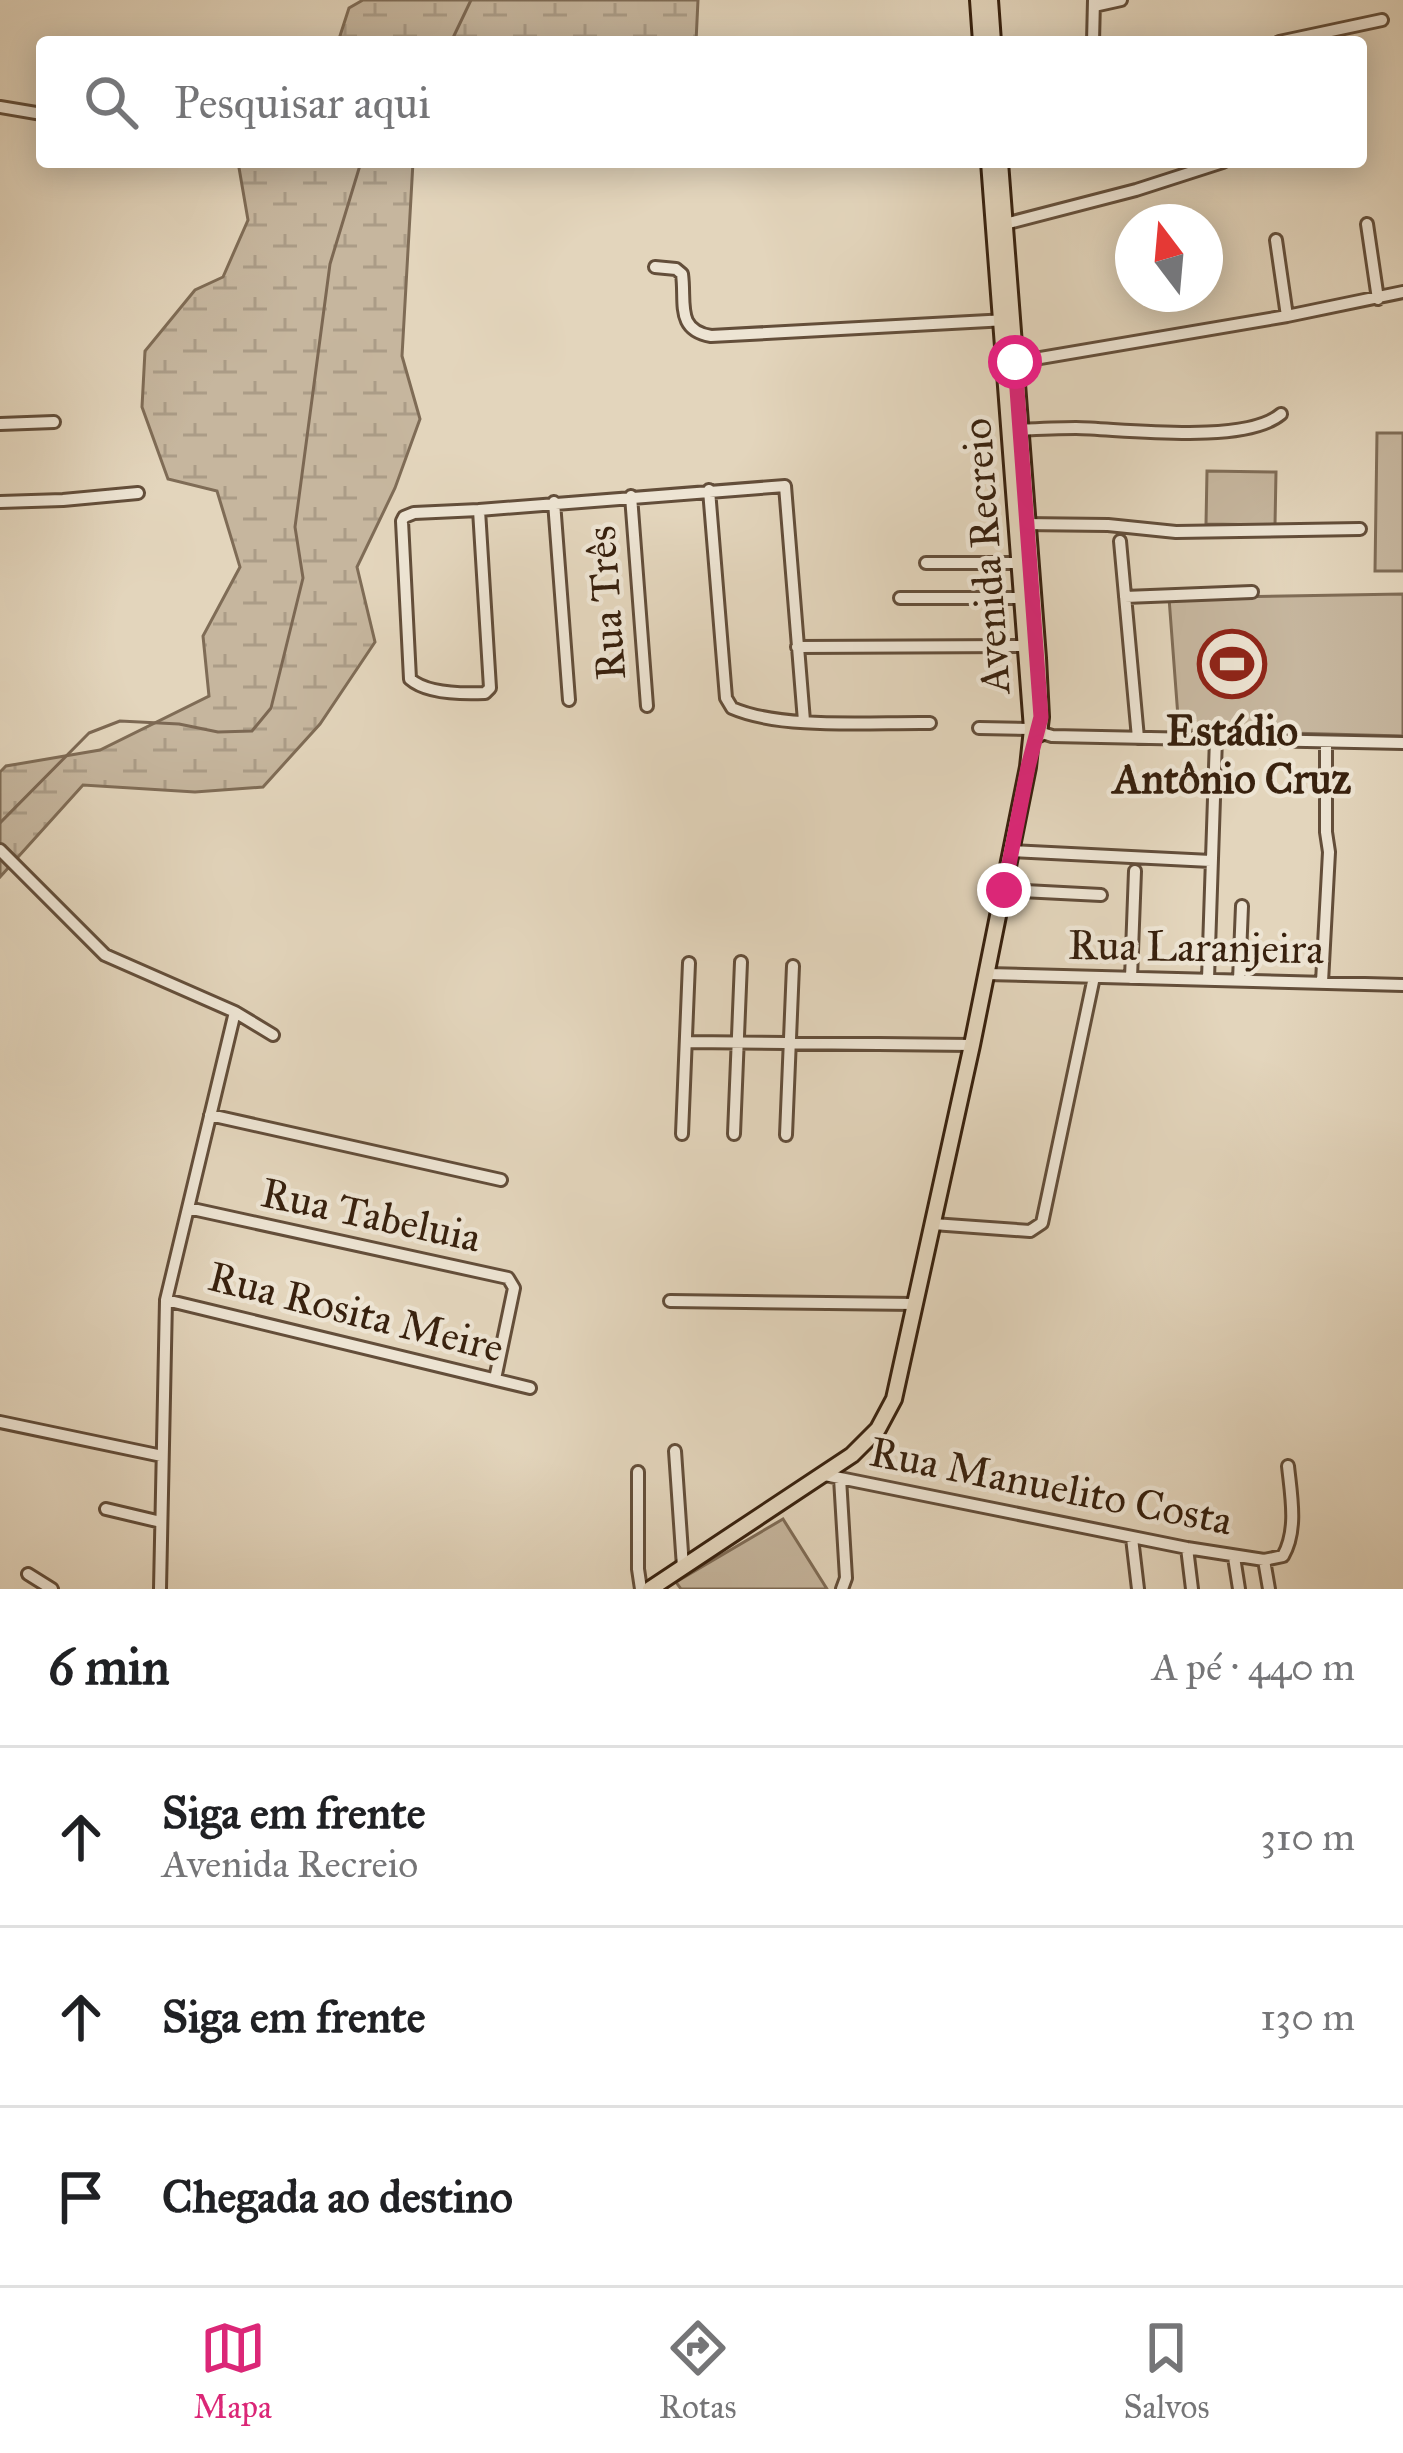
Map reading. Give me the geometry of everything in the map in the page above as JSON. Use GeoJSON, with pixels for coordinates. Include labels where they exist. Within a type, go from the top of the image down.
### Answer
{"type":"FeatureCollection","features":[{"type":"Feature","properties":{"kind":"main road"},"geometry":{"type":"LineString","coordinates":[[978,0],[981,36]]}},
{"type":"Feature","properties":{"kind":"main road"},"geometry":{"type":"LineString","coordinates":[[990,0],[993,36]]}},
{"type":"Feature","properties":{"kind":"main road","name":"Avenida Recreio"},"geometry":{"type":"LineString","coordinates":[[990,168],[1038,658],[1041,717],[1035,731]]}},
{"type":"Feature","properties":{"kind":"main road","name":"Avenida Recreio"},"geometry":{"type":"LineString","coordinates":[[999,225],[1000,168]]}},
{"type":"Feature","properties":{"kind":"main road","name":"Avenida Recreio"},"geometry":{"type":"LineString","coordinates":[[1022,524],[1019,563],[1035,731]]}},
{"type":"Feature","properties":{"kind":"main road"},"geometry":{"type":"LineString","coordinates":[[650,1589],[832,1476],[868,1440],[894,1399],[1035,731]]}},
{"type":"Feature","properties":{"kind":"street"},"geometry":{"type":"LineString","coordinates":[[1093,36],[1094,3],[1121,0]]}},
{"type":"Feature","properties":{"kind":"street"},"geometry":{"type":"LineString","coordinates":[[1307,36],[1382,20]]}},
{"type":"Feature","properties":{"kind":"street"},"geometry":{"type":"LineString","coordinates":[[0,107],[36,113]]}},
{"type":"Feature","properties":{"kind":"street"},"geometry":{"type":"LineString","coordinates":[[999,225],[1204,168]]}},
{"type":"Feature","properties":{"kind":"street"},"geometry":{"type":"LineString","coordinates":[[1366,224],[1378,299]]}},
{"type":"Feature","properties":{"kind":"street"},"geometry":{"type":"LineString","coordinates":[[1276,240],[1287,316]]}},
{"type":"Feature","properties":{"kind":"street"},"geometry":{"type":"LineString","coordinates":[[656,266],[682,274],[685,319],[700,334],[711,336],[1006,320]]}},
{"type":"Feature","properties":{"kind":"street"},"geometry":{"type":"LineString","coordinates":[[1009,363],[1403,292]]}},
{"type":"Feature","properties":{"kind":"street"},"geometry":{"type":"LineString","coordinates":[[1014,430],[1221,431],[1261,425],[1281,414]]}},
{"type":"Feature","properties":{"kind":"street"},"geometry":{"type":"LineString","coordinates":[[0,424],[54,422]]}},
{"type":"Feature","properties":{"kind":"street"},"geometry":{"type":"LineString","coordinates":[[481,509],[490,688],[485,693],[470,693],[417,686],[410,680],[402,521],[409,514],[783,485],[788,491],[804,721]]}},
{"type":"Feature","properties":{"kind":"street"},"geometry":{"type":"LineString","coordinates":[[709,490],[729,706],[737,712],[804,721],[930,723]]}},
{"type":"Feature","properties":{"kind":"street"},"geometry":{"type":"LineString","coordinates":[[0,502],[137,493]]}},
{"type":"Feature","properties":{"kind":"street","name":"Rua Três"},"geometry":{"type":"LineString","coordinates":[[631,496],[647,706]]}},
{"type":"Feature","properties":{"kind":"street"},"geometry":{"type":"LineString","coordinates":[[554,502],[569,700]]}},
{"type":"Feature","properties":{"kind":"street"},"geometry":{"type":"LineString","coordinates":[[1022,524],[1176,532],[1360,529]]}},
{"type":"Feature","properties":{"kind":"street"},"geometry":{"type":"LineString","coordinates":[[1120,541],[1138,738]]}},
{"type":"Feature","properties":{"kind":"street"},"geometry":{"type":"LineString","coordinates":[[926,562],[1019,563]]}},
{"type":"Feature","properties":{"kind":"street"},"geometry":{"type":"LineString","coordinates":[[1125,597],[1252,592]]}},
{"type":"Feature","properties":{"kind":"street"},"geometry":{"type":"LineString","coordinates":[[900,598],[1022,598]]}},
{"type":"Feature","properties":{"kind":"street"},"geometry":{"type":"LineString","coordinates":[[797,647],[1025,646]]}},
{"type":"Feature","properties":{"kind":"street"},"geometry":{"type":"LineString","coordinates":[[980,728],[1052,736],[1403,743]]}},
{"type":"Feature","properties":{"kind":"street"},"geometry":{"type":"LineString","coordinates":[[1208,979],[1216,738]]}},
{"type":"Feature","properties":{"kind":"street"},"geometry":{"type":"LineString","coordinates":[[1322,982],[1328,852],[1326,742]]}},
{"type":"Feature","properties":{"kind":"street"},"geometry":{"type":"LineString","coordinates":[[0,850],[105,955],[235,1012],[273,1035]]}},
{"type":"Feature","properties":{"kind":"street"},"geometry":{"type":"LineString","coordinates":[[1011,851],[1211,861]]}},
{"type":"Feature","properties":{"kind":"street"},"geometry":{"type":"LineString","coordinates":[[1131,978],[1135,871]]}},
{"type":"Feature","properties":{"kind":"street"},"geometry":{"type":"LineString","coordinates":[[1004,890],[1101,895]]}},
{"type":"Feature","properties":{"kind":"street"},"geometry":{"type":"LineString","coordinates":[[1239,980],[1242,906]]}},
{"type":"Feature","properties":{"kind":"street"},"geometry":{"type":"LineString","coordinates":[[734,1134],[741,962]]}},
{"type":"Feature","properties":{"kind":"street"},"geometry":{"type":"LineString","coordinates":[[682,1134],[689,963]]}},
{"type":"Feature","properties":{"kind":"street"},"geometry":{"type":"LineString","coordinates":[[786,1136],[793,965]]}},
{"type":"Feature","properties":{"kind":"street","name":"Rua Laranjeira"},"geometry":{"type":"LineString","coordinates":[[986,974],[1403,985]]}},
{"type":"Feature","properties":{"kind":"street"},"geometry":{"type":"LineString","coordinates":[[933,1224],[1030,1231],[1042,1223],[1094,977]]}},
{"type":"Feature","properties":{"kind":"street"},"geometry":{"type":"LineString","coordinates":[[160,1589],[166,1300],[235,1012]]}},
{"type":"Feature","properties":{"kind":"street"},"geometry":{"type":"LineString","coordinates":[[686,1042],[972,1045]]}},
{"type":"Feature","properties":{"kind":"street"},"geometry":{"type":"LineString","coordinates":[[210,1114],[501,1180]]}},
{"type":"Feature","properties":{"kind":"street","name":"Rua Tabeluia"},"geometry":{"type":"LineString","coordinates":[[188,1208],[508,1278],[514,1288],[495,1379]]}},
{"type":"Feature","properties":{"kind":"street","name":"Rua Rosita Meire"},"geometry":{"type":"LineString","coordinates":[[166,1300],[530,1388]]}},
{"type":"Feature","properties":{"kind":"street"},"geometry":{"type":"LineString","coordinates":[[670,1301],[915,1304]]}},
{"type":"Feature","properties":{"kind":"street"},"geometry":{"type":"LineString","coordinates":[[0,1422],[162,1456]]}},
{"type":"Feature","properties":{"kind":"street"},"geometry":{"type":"LineString","coordinates":[[675,1451],[683,1567]]}},
{"type":"Feature","properties":{"kind":"street"},"geometry":{"type":"LineString","coordinates":[[1269,1589],[1264,1560],[1283,1556],[1289,1543],[1288,1466]]}},
{"type":"Feature","properties":{"kind":"street"},"geometry":{"type":"LineString","coordinates":[[638,1472],[641,1589]]}},
{"type":"Feature","properties":{"kind":"street"},"geometry":{"type":"LineString","coordinates":[[832,1476],[846,1578],[842,1589]]}},
{"type":"Feature","properties":{"kind":"street","name":"Rua Manuelito Costa"},"geometry":{"type":"LineString","coordinates":[[832,1476],[1264,1560]]}},
{"type":"Feature","properties":{"kind":"street"},"geometry":{"type":"LineString","coordinates":[[106,1509],[160,1522]]}},
{"type":"Feature","properties":{"kind":"street"},"geometry":{"type":"LineString","coordinates":[[1132,1538],[1138,1589]]}},
{"type":"Feature","properties":{"kind":"street"},"geometry":{"type":"LineString","coordinates":[[1186,1548],[1192,1589]]}},
{"type":"Feature","properties":{"kind":"street"},"geometry":{"type":"LineString","coordinates":[[1234,1557],[1239,1589]]}},
{"type":"Feature","properties":{"kind":"street"},"geometry":{"type":"LineString","coordinates":[[28,1574],[52,1589]]}},
{"type":"Feature","properties":{"kind":"green space"},"geometry":{"type":"Polygon","coordinates":[[[363,0],[698,0],[696,36],[340,36],[349,8],[363,0]]]}},
{"type":"Feature","properties":{"kind":"green space"},"geometry":{"type":"Polygon","coordinates":[[[239,168],[413,168],[402,356],[420,419],[395,488],[357,567],[375,642],[320,724],[263,787],[195,792],[83,785],[0,877],[0,772],[6,766],[100,750],[209,696],[203,636],[240,567],[217,491],[168,479],[142,407],[145,351],[195,290],[223,277],[248,220],[239,168]]]}},
{"type":"Feature","properties":{"kind":"green space"},"geometry":{"type":"Polygon","coordinates":[[[1377,433],[1403,433],[1403,571],[1375,571],[1377,433]]]}},
{"type":"Feature","properties":{"kind":"green space"},"geometry":{"type":"Polygon","coordinates":[[[1207,471],[1276,472],[1275,525],[1206,524],[1207,471]]]}},
{"type":"Feature","properties":{"kind":"green space"},"geometry":{"type":"Polygon","coordinates":[[[1403,594],[1403,736],[1179,730],[1169,598],[1403,594]]]}},
{"type":"Feature","properties":{"kind":"green space"},"geometry":{"type":"Polygon","coordinates":[[[783,1519],[827,1589],[681,1589],[676,1582],[783,1519]]]}},
{"type":"Feature","properties":{"kind":"waterway"},"geometry":{"type":"LineString","coordinates":[[454,36],[471,0]]}},
{"type":"Feature","properties":{"kind":"waterway"},"geometry":{"type":"LineString","coordinates":[[0,823],[89,733],[120,721],[252,731],[271,708],[303,578],[295,527],[330,264],[359,168]]}},
{"type":"Feature","properties":{"kind":"place","name":"Estádio Antônio Cruz"},"geometry":{"type":"Point","coordinates":[1232,664]}},
{"type":"Feature","properties":{"kind":"route"},"geometry":{"type":"LineString","coordinates":[[1004,890],[1041,717],[1015,362]]}}]}
